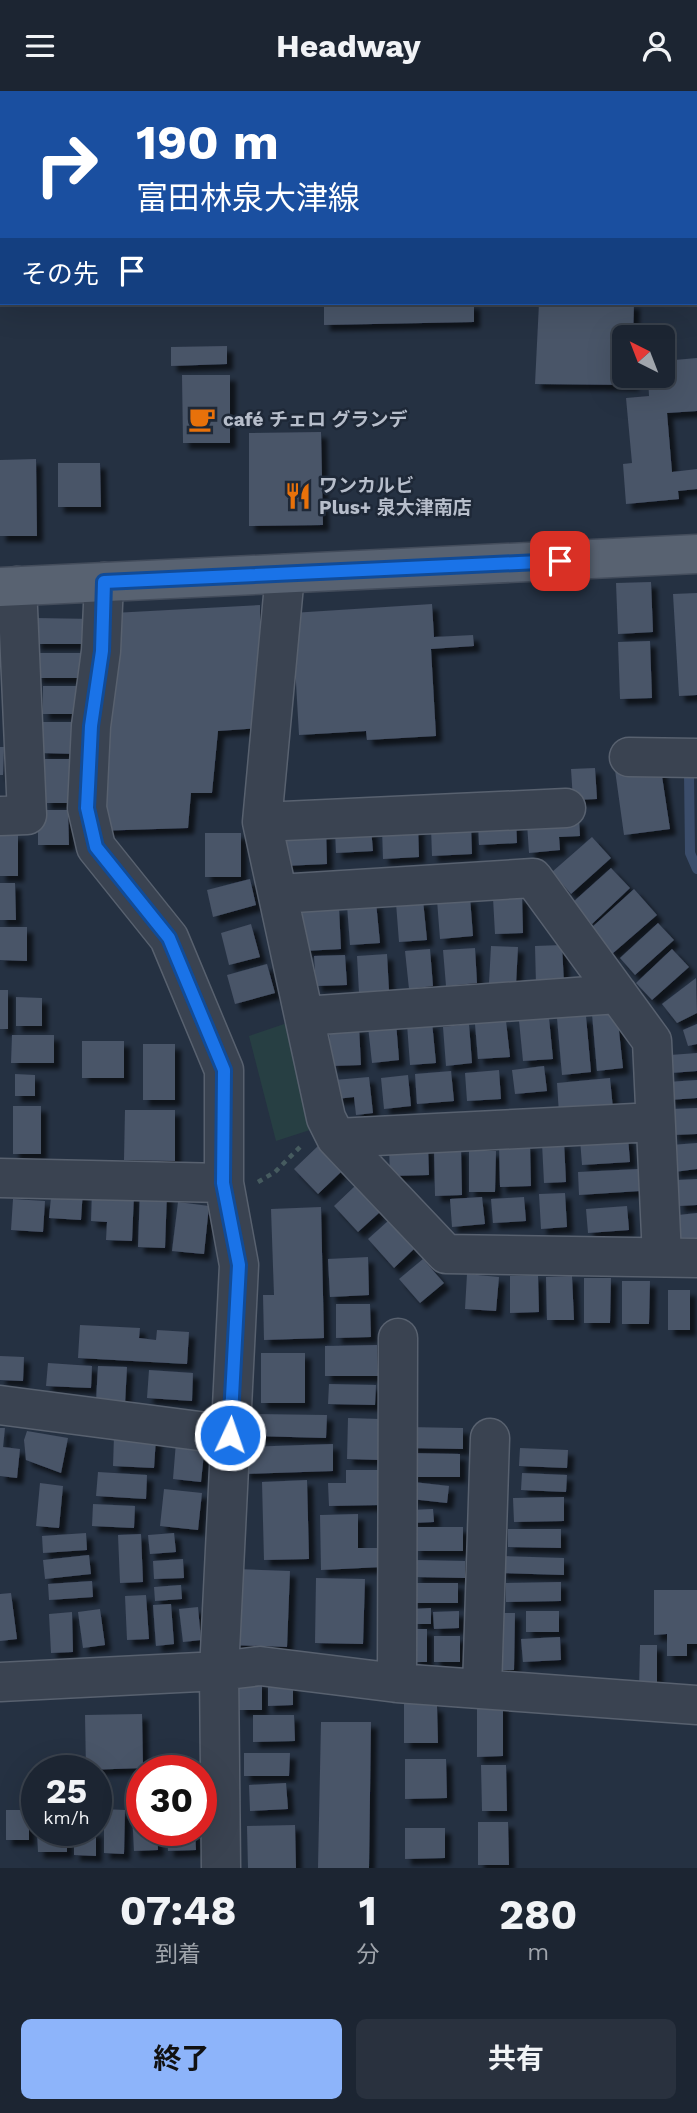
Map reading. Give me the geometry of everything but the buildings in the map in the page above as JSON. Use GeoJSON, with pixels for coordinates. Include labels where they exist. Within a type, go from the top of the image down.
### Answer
{"type":"FeatureCollection","features":[{"type":"Feature","properties":{"kind":"main road"},"geometry":{"type":"LineString","coordinates":[[9,587],[697,554]]}},
{"type":"Feature","properties":{"kind":"street"},"geometry":{"type":"LineString","coordinates":[[278,894],[533,878],[652,1041],[655,1122],[680,1257],[446,1254],[331,1128],[304,1016],[262,822],[285,574]]}},
{"type":"Feature","properties":{"kind":"street"},"geometry":{"type":"LineString","coordinates":[[104,582],[102,651],[91,726],[87,808],[96,847],[169,938],[224,1070],[225,1192],[239,1265],[219,1671],[221,1868]]}},
{"type":"Feature","properties":{"kind":"street"},"geometry":{"type":"LineString","coordinates":[[0,816],[27,815],[9,587]]}},
{"type":"Feature","properties":{"kind":"street"},"geometry":{"type":"LineString","coordinates":[[629,757],[697,758]]}},
{"type":"Feature","properties":{"kind":"street"},"geometry":{"type":"LineString","coordinates":[[262,822],[566,808]]}},
{"type":"Feature","properties":{"kind":"street"},"geometry":{"type":"LineString","coordinates":[[304,1016],[618,994]]}},
{"type":"Feature","properties":{"kind":"street"},"geometry":{"type":"LineString","coordinates":[[331,1128],[655,1122]]}},
{"type":"Feature","properties":{"kind":"street"},"geometry":{"type":"LineString","coordinates":[[0,1178],[225,1192]]}},
{"type":"Feature","properties":{"kind":"street"},"geometry":{"type":"LineString","coordinates":[[397,1683],[398,1338]]}},
{"type":"Feature","properties":{"kind":"street"},"geometry":{"type":"LineString","coordinates":[[0,1405],[230,1435]]}},
{"type":"Feature","properties":{"kind":"street"},"geometry":{"type":"LineString","coordinates":[[482,1688],[490,1438]]}},
{"type":"Feature","properties":{"kind":"street"},"geometry":{"type":"LineString","coordinates":[[0,1682],[219,1671],[260,1666],[397,1683],[697,1705]]}},
{"type":"Feature","properties":{"kind":"path"},"geometry":{"type":"LineString","coordinates":[[225,1192],[275,1172],[331,1128]]}},
{"type":"Feature","properties":{"kind":"green space"},"geometry":{"type":"Polygon","coordinates":[[[293,1021],[313,1129],[276,1141],[249,1036],[293,1021]]]}},
{"type":"Feature","properties":{"kind":"waterway"},"geometry":{"type":"LineString","coordinates":[[689,772],[690,853],[697,869]]}},
{"type":"Feature","properties":{"kind":"place","name":"café チェロ グランデ"},"geometry":{"type":"Point","coordinates":[202,419]}},
{"type":"Feature","properties":{"kind":"place","name":"ワンカルビ Plus+ 泉大津南店"},"geometry":{"type":"Point","coordinates":[298,496]}},
{"type":"Feature","properties":{"kind":"route"},"geometry":{"type":"LineString","coordinates":[[230,1435],[239,1265],[223,1183],[224,1070],[169,938],[96,847],[87,808],[91,726],[102,651],[104,582],[560,561]]}}]}
